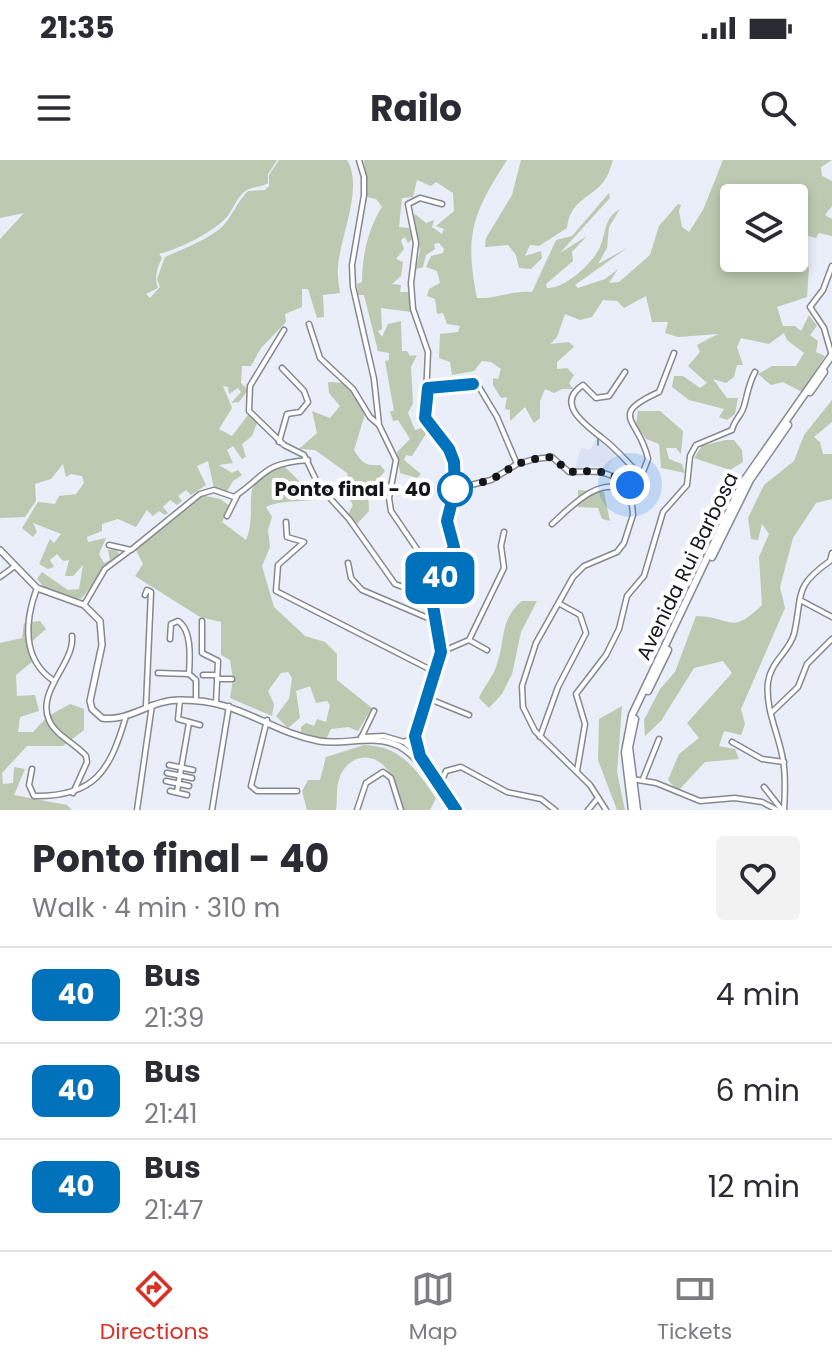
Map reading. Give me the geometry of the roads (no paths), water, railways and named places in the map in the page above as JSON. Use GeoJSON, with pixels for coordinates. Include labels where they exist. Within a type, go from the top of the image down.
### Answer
{"type":"FeatureCollection","features":[{"type":"Feature","properties":{"kind":"main road","name":"Avenida Rui Barbosa"},"geometry":{"type":"LineString","coordinates":[[634,810],[629,747],[634,721],[750,480],[832,357]]}},
{"type":"Feature","properties":{"kind":"main road","name":"Avenida Rui Barbosa"},"geometry":{"type":"LineString","coordinates":[[634,810],[625,752],[632,715],[743,482],[832,357]]}},
{"type":"Feature","properties":{"kind":"main road"},"geometry":{"type":"LineString","coordinates":[[0,550],[37,588],[84,605],[94,613],[102,630],[92,709],[102,718],[126,716],[150,705],[196,700],[229,705],[314,741],[360,739],[399,746],[456,810]]}},
{"type":"Feature","properties":{"kind":"street"},"geometry":{"type":"LineString","coordinates":[[359,160],[364,195],[352,280],[374,379],[379,425],[396,460],[389,498],[391,511],[421,555],[441,652],[415,736],[420,756]]}},
{"type":"Feature","properties":{"kind":"street"},"geometry":{"type":"LineString","coordinates":[[431,596],[453,552],[447,521],[455,489],[452,455],[425,418],[428,352],[413,309],[411,283],[416,243],[408,204],[420,198],[442,204]]}},
{"type":"Feature","properties":{"kind":"street"},"geometry":{"type":"LineString","coordinates":[[832,266],[823,290],[810,307],[824,328],[832,357]]}},
{"type":"Feature","properties":{"kind":"street"},"geometry":{"type":"LineString","coordinates":[[309,324],[324,363],[353,389],[370,417],[379,425]]}},
{"type":"Feature","properties":{"kind":"street"},"geometry":{"type":"LineString","coordinates":[[284,330],[263,369],[252,380],[247,404],[279,442],[308,460],[319,486],[349,519],[395,584],[431,596]]}},
{"type":"Feature","properties":{"kind":"street"},"geometry":{"type":"LineString","coordinates":[[629,488],[648,459],[629,418],[631,409],[642,398],[659,392],[674,353]]}},
{"type":"Feature","properties":{"kind":"street"},"geometry":{"type":"LineString","coordinates":[[279,442],[287,414],[304,410],[308,402],[304,391],[282,368]]}},
{"type":"Feature","properties":{"kind":"street"},"geometry":{"type":"LineString","coordinates":[[625,372],[609,396],[596,398],[583,385],[574,392],[571,403],[576,418],[605,440],[640,475]]}},
{"type":"Feature","properties":{"kind":"street"},"geometry":{"type":"LineString","coordinates":[[577,771],[585,730],[576,701],[578,689],[606,655],[619,629],[627,596],[644,576],[663,512],[687,485],[690,456],[696,445],[732,430],[755,372]]}},
{"type":"Feature","properties":{"kind":"street"},"geometry":{"type":"LineString","coordinates":[[428,388],[473,384],[479,387],[497,417],[517,464]]}},
{"type":"Feature","properties":{"kind":"street"},"geometry":{"type":"LineString","coordinates":[[455,489],[491,480],[517,464],[552,457],[569,472],[604,471],[629,488],[633,515],[624,543],[617,552],[577,571],[536,643],[522,686],[523,707],[540,737],[577,771],[606,810]]}},
{"type":"Feature","properties":{"kind":"street"},"geometry":{"type":"LineString","coordinates":[[227,516],[237,496],[269,467],[308,460]]}},
{"type":"Feature","properties":{"kind":"street"},"geometry":{"type":"LineString","coordinates":[[552,524],[582,498],[602,486],[609,484],[629,488]]}},
{"type":"Feature","properties":{"kind":"street"},"geometry":{"type":"LineString","coordinates":[[84,605],[105,569],[200,494],[214,490],[228,497],[237,496]]}},
{"type":"Feature","properties":{"kind":"street"},"geometry":{"type":"LineString","coordinates":[[286,522],[287,537],[304,542],[280,562],[276,591],[435,672]]}},
{"type":"Feature","properties":{"kind":"street"},"geometry":{"type":"LineString","coordinates":[[441,652],[469,640],[504,568],[501,546],[504,532]]}},
{"type":"Feature","properties":{"kind":"street"},"geometry":{"type":"LineString","coordinates":[[109,545],[131,550]]}},
{"type":"Feature","properties":{"kind":"street"},"geometry":{"type":"LineString","coordinates":[[781,810],[784,762],[771,713],[770,672],[792,640],[805,580],[831,562],[832,553]]}},
{"type":"Feature","properties":{"kind":"street"},"geometry":{"type":"LineString","coordinates":[[348,563],[351,578],[362,590],[435,621]]}},
{"type":"Feature","properties":{"kind":"street"},"geometry":{"type":"LineString","coordinates":[[0,577],[15,566]]}},
{"type":"Feature","properties":{"kind":"street"},"geometry":{"type":"LineString","coordinates":[[37,588],[26,618],[28,643],[39,665],[54,681]]}},
{"type":"Feature","properties":{"kind":"street"},"geometry":{"type":"LineString","coordinates":[[137,810],[150,705],[151,592],[147,590],[145,595]]}},
{"type":"Feature","properties":{"kind":"street"},"geometry":{"type":"LineString","coordinates":[[800,600],[832,617]]}},
{"type":"Feature","properties":{"kind":"street"},"geometry":{"type":"LineString","coordinates":[[540,737],[558,687],[586,633],[580,615],[560,604]]}},
{"type":"Feature","properties":{"kind":"street"},"geometry":{"type":"LineString","coordinates":[[170,639],[171,624],[178,621],[183,624],[189,674]]}},
{"type":"Feature","properties":{"kind":"street"},"geometry":{"type":"LineString","coordinates":[[202,621],[202,653],[217,658],[216,703]]}},
{"type":"Feature","properties":{"kind":"street"},"geometry":{"type":"LineString","coordinates":[[72,636],[71,652],[54,681],[49,720],[84,752],[87,760],[73,793]]}},
{"type":"Feature","properties":{"kind":"street"},"geometry":{"type":"LineString","coordinates":[[771,713],[798,687],[807,664],[832,639]]}},
{"type":"Feature","properties":{"kind":"street"},"geometry":{"type":"LineString","coordinates":[[469,640],[487,650]]}},
{"type":"Feature","properties":{"kind":"street"},"geometry":{"type":"LineString","coordinates":[[158,673],[189,674],[196,678],[196,700]]}},
{"type":"Feature","properties":{"kind":"street"},"geometry":{"type":"LineString","coordinates":[[203,675],[232,679]]}},
{"type":"Feature","properties":{"kind":"street"},"geometry":{"type":"LineString","coordinates":[[427,698],[469,715]]}},
{"type":"Feature","properties":{"kind":"street"},"geometry":{"type":"LineString","coordinates":[[180,700],[177,718],[200,725]]}},
{"type":"Feature","properties":{"kind":"street"},"geometry":{"type":"LineString","coordinates":[[212,810],[229,705]]}},
{"type":"Feature","properties":{"kind":"street"},"geometry":{"type":"LineString","coordinates":[[360,739],[374,711]]}},
{"type":"Feature","properties":{"kind":"street"},"geometry":{"type":"LineString","coordinates":[[32,769],[29,785],[34,796],[64,797],[73,793],[108,764],[126,716]]}},
{"type":"Feature","properties":{"kind":"street"},"geometry":{"type":"LineString","coordinates":[[267,720],[251,786],[257,791],[297,791]]}},
{"type":"Feature","properties":{"kind":"street"},"geometry":{"type":"LineString","coordinates":[[187,795],[173,792],[178,784],[189,723]]}},
{"type":"Feature","properties":{"kind":"street"},"geometry":{"type":"LineString","coordinates":[[360,739],[384,736],[404,742],[420,756],[442,795]]}},
{"type":"Feature","properties":{"kind":"street"},"geometry":{"type":"LineString","coordinates":[[404,742],[415,736]]}},
{"type":"Feature","properties":{"kind":"street"},"geometry":{"type":"LineString","coordinates":[[643,779],[659,739]]}},
{"type":"Feature","properties":{"kind":"street"},"geometry":{"type":"LineString","coordinates":[[732,742],[762,759],[784,762]]}},
{"type":"Feature","properties":{"kind":"street"},"geometry":{"type":"LineString","coordinates":[[169,765],[193,770]]}},
{"type":"Feature","properties":{"kind":"street"},"geometry":{"type":"LineString","coordinates":[[439,787],[446,771],[461,767],[507,792],[541,799],[555,810]]}},
{"type":"Feature","properties":{"kind":"street"},"geometry":{"type":"LineString","coordinates":[[357,810],[366,783],[383,772],[391,778],[401,810]]}},
{"type":"Feature","properties":{"kind":"street"},"geometry":{"type":"LineString","coordinates":[[167,773],[192,778]]}},
{"type":"Feature","properties":{"kind":"street"},"geometry":{"type":"LineString","coordinates":[[632,779],[643,779],[697,800],[756,800],[781,810]]}},
{"type":"Feature","properties":{"kind":"street"},"geometry":{"type":"LineString","coordinates":[[166,781],[189,786]]}},
{"type":"Feature","properties":{"kind":"street"},"geometry":{"type":"LineString","coordinates":[[764,787],[781,810]]}},
{"type":"Feature","properties":{"kind":"street"},"geometry":{"type":"LineString","coordinates":[[588,810],[598,798]]}},
{"type":"Feature","properties":{"kind":"street"},"geometry":{"type":"LineString","coordinates":[[695,810],[697,800]]}},
{"type":"Feature","properties":{"kind":"waterway"},"geometry":{"type":"LineString","coordinates":[[598,439],[598,445]]}},
{"type":"Feature","properties":{"kind":"place","name":"Ponto final - 40"},"geometry":{"type":"Point","coordinates":[455,489]}}]}
